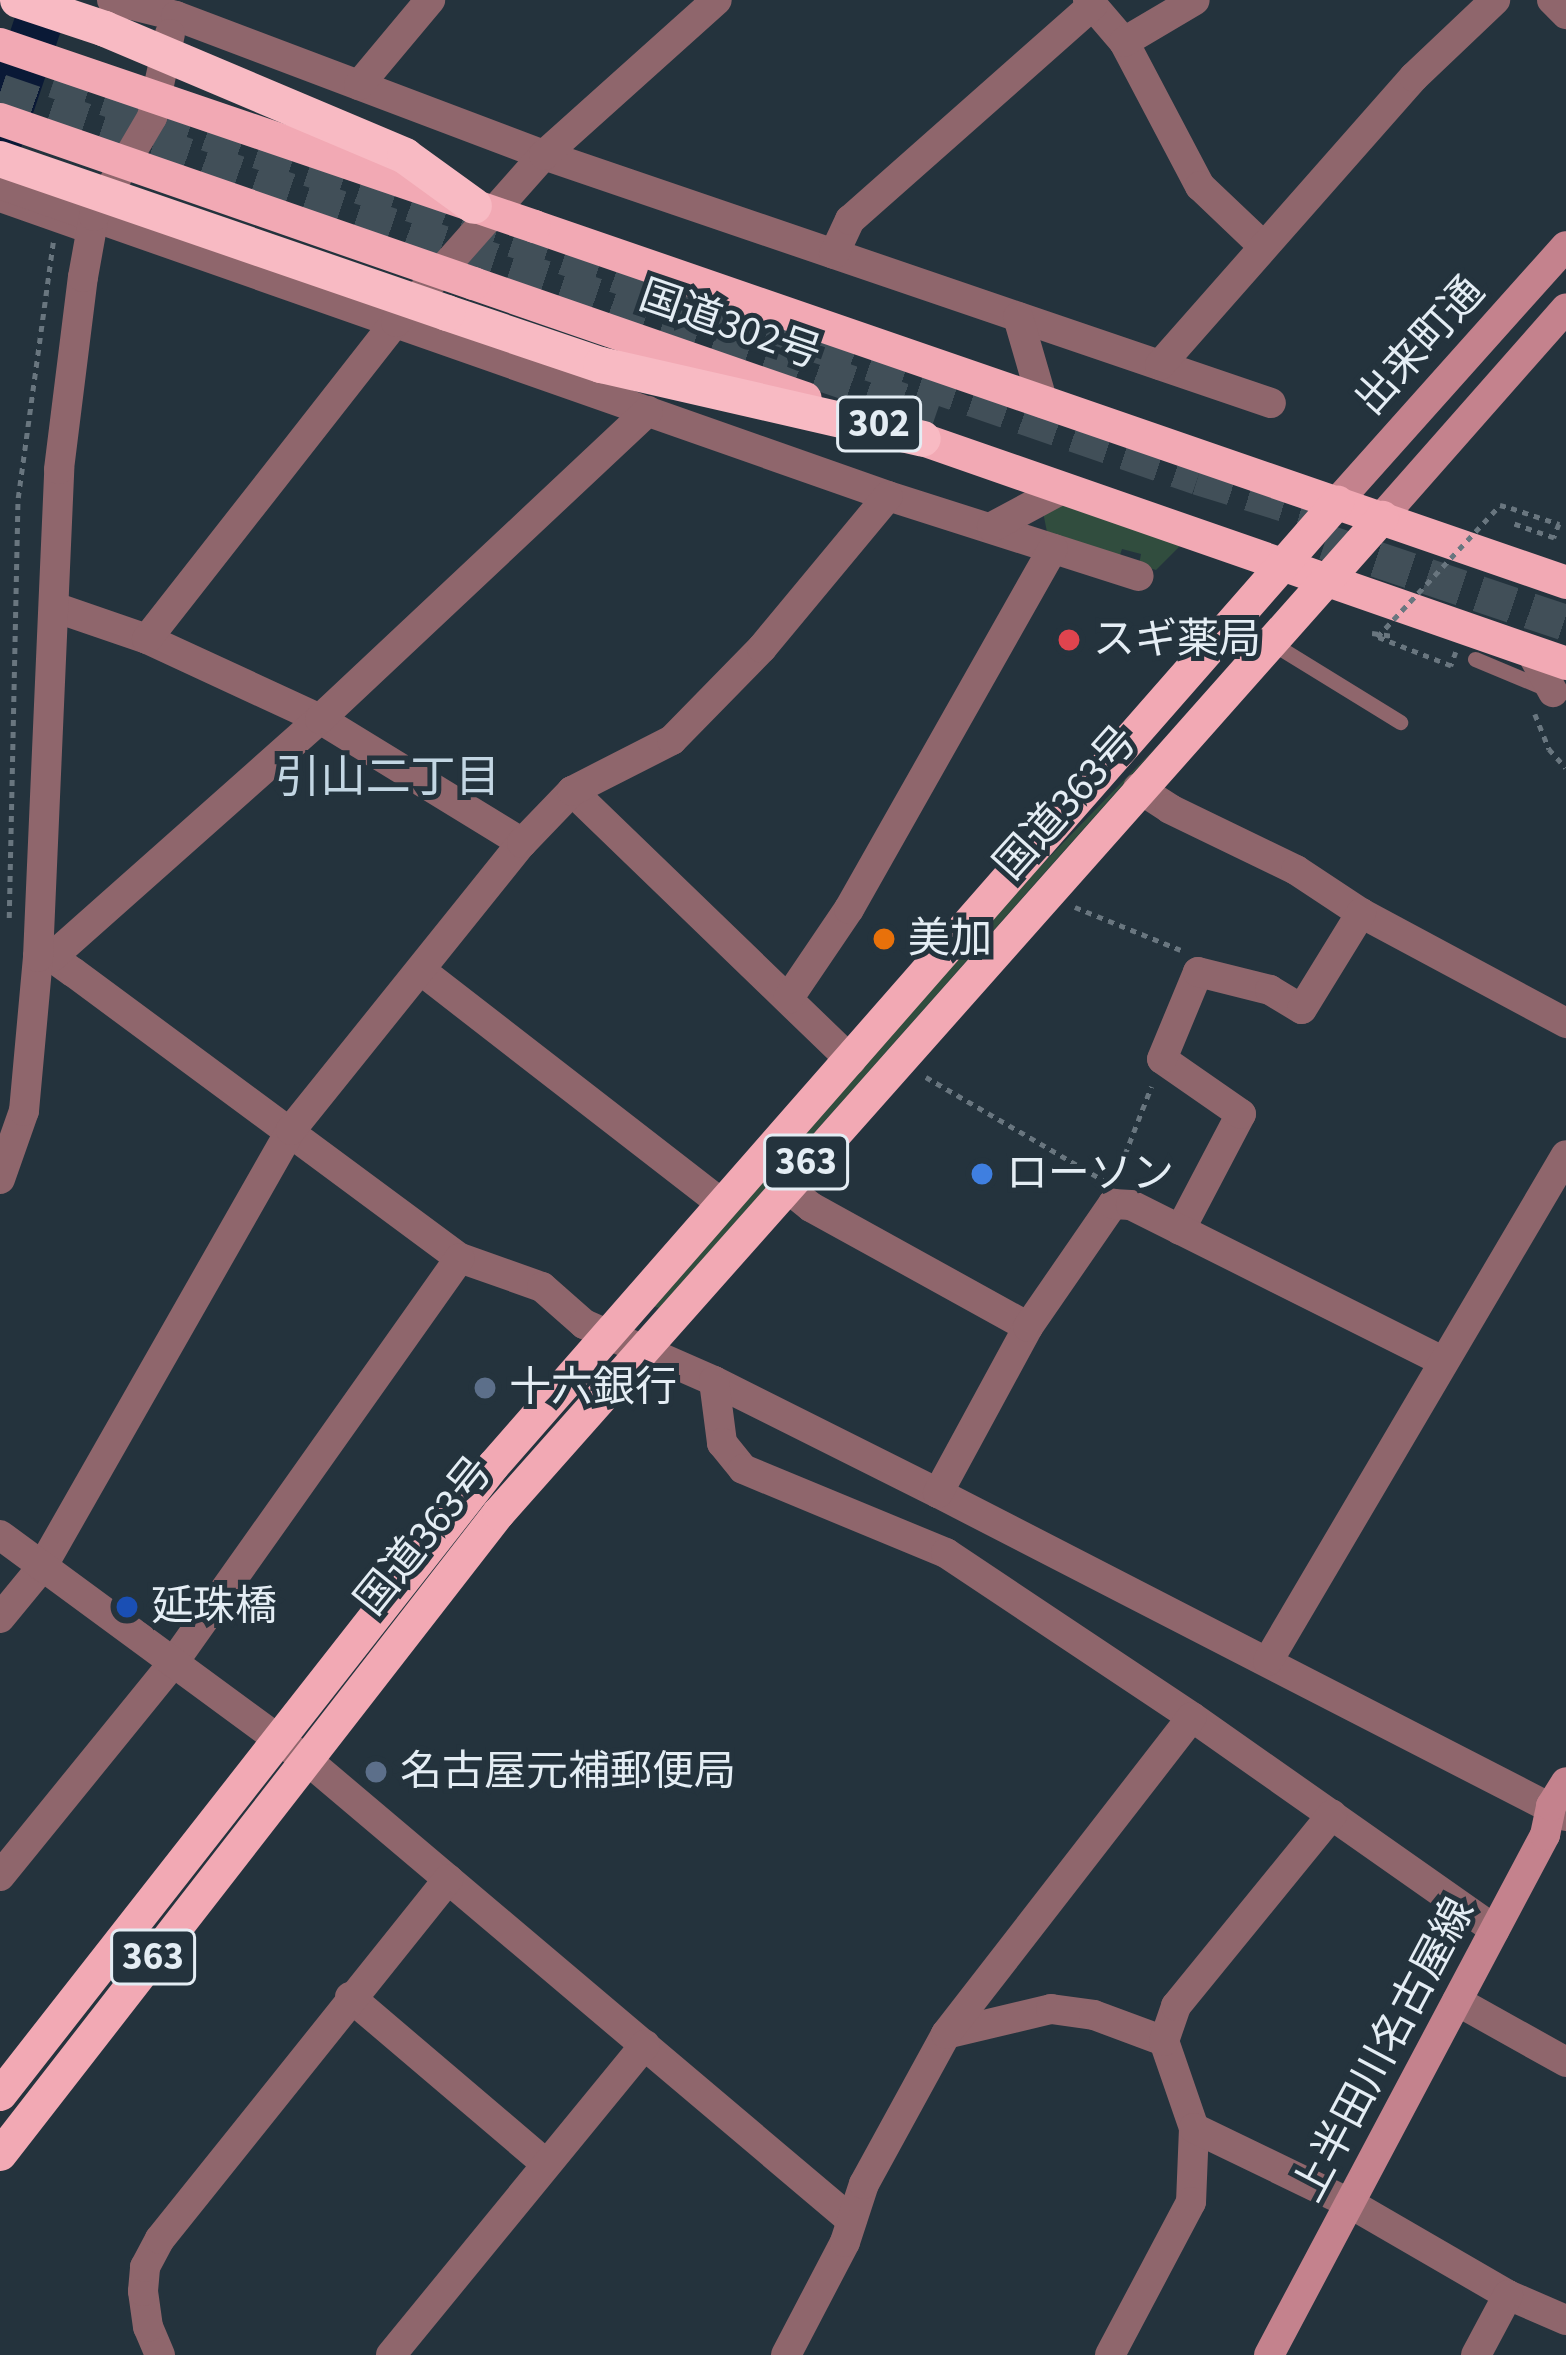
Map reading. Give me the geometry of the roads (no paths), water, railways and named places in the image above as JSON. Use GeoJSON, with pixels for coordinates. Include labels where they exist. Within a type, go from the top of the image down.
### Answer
{"type":"FeatureCollection","features":[{"type":"Feature","properties":{"kind":"highway"},"geometry":{"type":"LineString","coordinates":[[18,0],[105,29],[405,156],[474,206]]}},
{"type":"Feature","properties":{"kind":"highway","name":"国道302号"},"geometry":{"type":"LineString","coordinates":[[0,44],[1043,404],[1559,572]]}},
{"type":"Feature","properties":{"kind":"highway","name":"国道302号"},"geometry":{"type":"LineString","coordinates":[[0,119],[1530,650],[1555,684]]}},
{"type":"Feature","properties":{"kind":"highway"},"geometry":{"type":"LineString","coordinates":[[0,159],[96,214],[165,233],[317,289],[369,303],[447,313],[601,365],[922,439]]}},
{"type":"Feature","properties":{"kind":"highway","name":"国道363号"},"geometry":{"type":"LineString","coordinates":[[0,2094],[275,1737],[494,1465],[1336,502]]}},
{"type":"Feature","properties":{"kind":"highway","name":"国道363号"},"geometry":{"type":"LineString","coordinates":[[0,2154],[499,1513],[1382,517]]}},
{"type":"Feature","properties":{"kind":"main road","name":"出来町通"},"geometry":{"type":"LineString","coordinates":[[1336,502],[1566,246]]}},
{"type":"Feature","properties":{"kind":"main road","name":"出来町通"},"geometry":{"type":"LineString","coordinates":[[1382,517],[1566,308]]}},
{"type":"Feature","properties":{"kind":"main road","name":"上半田川名古屋線"},"geometry":{"type":"LineString","coordinates":[[1269,2355],[1562,1801]]}},
{"type":"Feature","properties":{"kind":"street"},"geometry":{"type":"LineString","coordinates":[[359,86],[430,0]]}},
{"type":"Feature","properties":{"kind":"street"},"geometry":{"type":"LineString","coordinates":[[1124,43],[1195,0]]}},
{"type":"Feature","properties":{"kind":"street"},"geometry":{"type":"LineString","coordinates":[[1160,365],[1414,77],[1496,0]]}},
{"type":"Feature","properties":{"kind":"street"},"geometry":{"type":"LineString","coordinates":[[1552,0],[1566,14]]}},
{"type":"Feature","properties":{"kind":"street"},"geometry":{"type":"LineString","coordinates":[[834,254],[850,220],[1091,2],[1124,43],[1200,186],[1262,245]]}},
{"type":"Feature","properties":{"kind":"street"},"geometry":{"type":"LineString","coordinates":[[122,3],[178,8],[359,86],[544,155],[1271,403]]}},
{"type":"Feature","properties":{"kind":"street"},"geometry":{"type":"LineString","coordinates":[[147,639],[396,322],[544,155],[696,7]]}},
{"type":"Feature","properties":{"kind":"street"},"geometry":{"type":"LineString","coordinates":[[0,1179],[24,1111],[45,957],[54,607],[66,400],[96,214],[152,117],[178,8]]}},
{"type":"Feature","properties":{"kind":"street"},"geometry":{"type":"LineString","coordinates":[[0,184],[51,210]]}},
{"type":"Feature","properties":{"kind":"street"},"geometry":{"type":"LineString","coordinates":[[0,200],[96,214],[888,496],[1131,569]]}},
{"type":"Feature","properties":{"kind":"street"},"geometry":{"type":"LineString","coordinates":[[1018,317],[1043,404]]}},
{"type":"Feature","properties":{"kind":"street"},"geometry":{"type":"LineString","coordinates":[[45,957],[320,718],[648,411]]}},
{"type":"Feature","properties":{"kind":"street"},"geometry":{"type":"LineString","coordinates":[[992,527],[1064,488]]}},
{"type":"Feature","properties":{"kind":"street"},"geometry":{"type":"LineString","coordinates":[[0,1618],[42,1567],[291,1130],[423,972],[522,843],[572,791],[672,740],[762,648],[888,496]]}},
{"type":"Feature","properties":{"kind":"street"},"geometry":{"type":"LineString","coordinates":[[788,999],[848,909],[1053,549]]}},
{"type":"Feature","properties":{"kind":"street"},"geometry":{"type":"LineString","coordinates":[[54,607],[147,639],[320,718],[522,843]]}},
{"type":"Feature","properties":{"kind":"street"},"geometry":{"type":"LineString","coordinates":[[1138,788],[1296,870],[1361,913],[1566,1023]]}},
{"type":"Feature","properties":{"kind":"street"},"geometry":{"type":"LineString","coordinates":[[572,791],[851,1060]]}},
{"type":"Feature","properties":{"kind":"street"},"geometry":{"type":"LineString","coordinates":[[1180,1229],[1241,1114],[1162,1059],[1198,972],[1270,989],[1302,1009],[1361,913]]}},
{"type":"Feature","properties":{"kind":"street"},"geometry":{"type":"LineString","coordinates":[[45,957],[291,1130],[460,1258],[542,1287],[584,1324],[714,1381],[1268,1661],[1562,1801]]}},
{"type":"Feature","properties":{"kind":"street"},"geometry":{"type":"LineString","coordinates":[[423,972],[722,1204]]}},
{"type":"Feature","properties":{"kind":"street"},"geometry":{"type":"LineString","coordinates":[[1268,1661],[1441,1360],[1566,1155]]}},
{"type":"Feature","properties":{"kind":"street"},"geometry":{"type":"LineString","coordinates":[[785,1186],[811,1207],[1028,1327]]}},
{"type":"Feature","properties":{"kind":"street"},"geometry":{"type":"LineString","coordinates":[[938,1493],[1028,1327],[1113,1204],[1131,1205],[1441,1360]]}},
{"type":"Feature","properties":{"kind":"street"},"geometry":{"type":"LineString","coordinates":[[0,1876],[173,1663],[460,1258]]}},
{"type":"Feature","properties":{"kind":"street"},"geometry":{"type":"LineString","coordinates":[[714,1381],[722,1443],[743,1468],[946,1553],[1192,1717],[1495,1930]]}},
{"type":"Feature","properties":{"kind":"street"},"geometry":{"type":"LineString","coordinates":[[0,1535],[307,1760],[851,2220]]}},
{"type":"Feature","properties":{"kind":"street"},"geometry":{"type":"LineString","coordinates":[[786,2355],[806,2324],[864,2184],[946,2034],[1192,1717]]}},
{"type":"Feature","properties":{"kind":"street"},"geometry":{"type":"LineString","coordinates":[[1110,2355],[1191,2202],[1194,2128],[1164,2041],[1176,2006],[1332,1815]]}},
{"type":"Feature","properties":{"kind":"street"},"geometry":{"type":"LineString","coordinates":[[160,2355],[148,2327],[143,2291],[145,2267],[160,2239],[448,1879]]}},
{"type":"Feature","properties":{"kind":"street"},"geometry":{"type":"LineString","coordinates":[[350,1997],[546,2164]]}},
{"type":"Feature","properties":{"kind":"street"},"geometry":{"type":"LineString","coordinates":[[1457,2001],[1566,2062]]}},
{"type":"Feature","properties":{"kind":"street"},"geometry":{"type":"LineString","coordinates":[[946,2034],[1051,2008],[1094,2015],[1164,2041]]}},
{"type":"Feature","properties":{"kind":"street"},"geometry":{"type":"LineString","coordinates":[[391,2355],[645,2045]]}},
{"type":"Feature","properties":{"kind":"street"},"geometry":{"type":"LineString","coordinates":[[1194,2128],[1351,2204],[1508,2295],[1566,2320]]}},
{"type":"Feature","properties":{"kind":"street"},"geometry":{"type":"LineString","coordinates":[[1476,2355],[1508,2295]]}},
{"type":"Feature","properties":{"kind":"lane"},"geometry":{"type":"LineString","coordinates":[[1270,642],[1400,722]]}},
{"type":"Feature","properties":{"kind":"lane"},"geometry":{"type":"LineString","coordinates":[[1485,661],[1555,684]]}},
{"type":"Feature","properties":{"kind":"waterway"},"geometry":{"type":"LineString","coordinates":[[0,136],[46,0]]}},
{"type":"Feature","properties":{"kind":"tunnel"},"geometry":{"type":"LineString","coordinates":[[54,80],[1198,477],[1353,525]]}},
{"type":"Feature","properties":{"kind":"tunnel"},"geometry":{"type":"LineString","coordinates":[[0,92],[937,413]]}},
{"type":"Feature","properties":{"kind":"tunnel"},"geometry":{"type":"LineString","coordinates":[[1325,542],[1566,623]]}},
{"type":"Feature","properties":{"kind":"place","name":"スギ薬局"},"geometry":{"type":"Point","coordinates":[1069,640]}},
{"type":"Feature","properties":{"kind":"place","name":"美加"},"geometry":{"type":"Point","coordinates":[884,939]}},
{"type":"Feature","properties":{"kind":"place","name":"ローソン"},"geometry":{"type":"Point","coordinates":[982,1174]}},
{"type":"Feature","properties":{"kind":"place","name":"十六銀行"},"geometry":{"type":"Point","coordinates":[485,1388]}},
{"type":"Feature","properties":{"kind":"place","name":"延珠橋"},"geometry":{"type":"Point","coordinates":[127,1607]}},
{"type":"Feature","properties":{"kind":"place","name":"名古屋元補郵便局"},"geometry":{"type":"Point","coordinates":[376,1772]}},
{"type":"Feature","properties":{"kind":"district","name":"引山二丁目"},"geometry":{"type":"Point","coordinates":[388,779]}}]}
